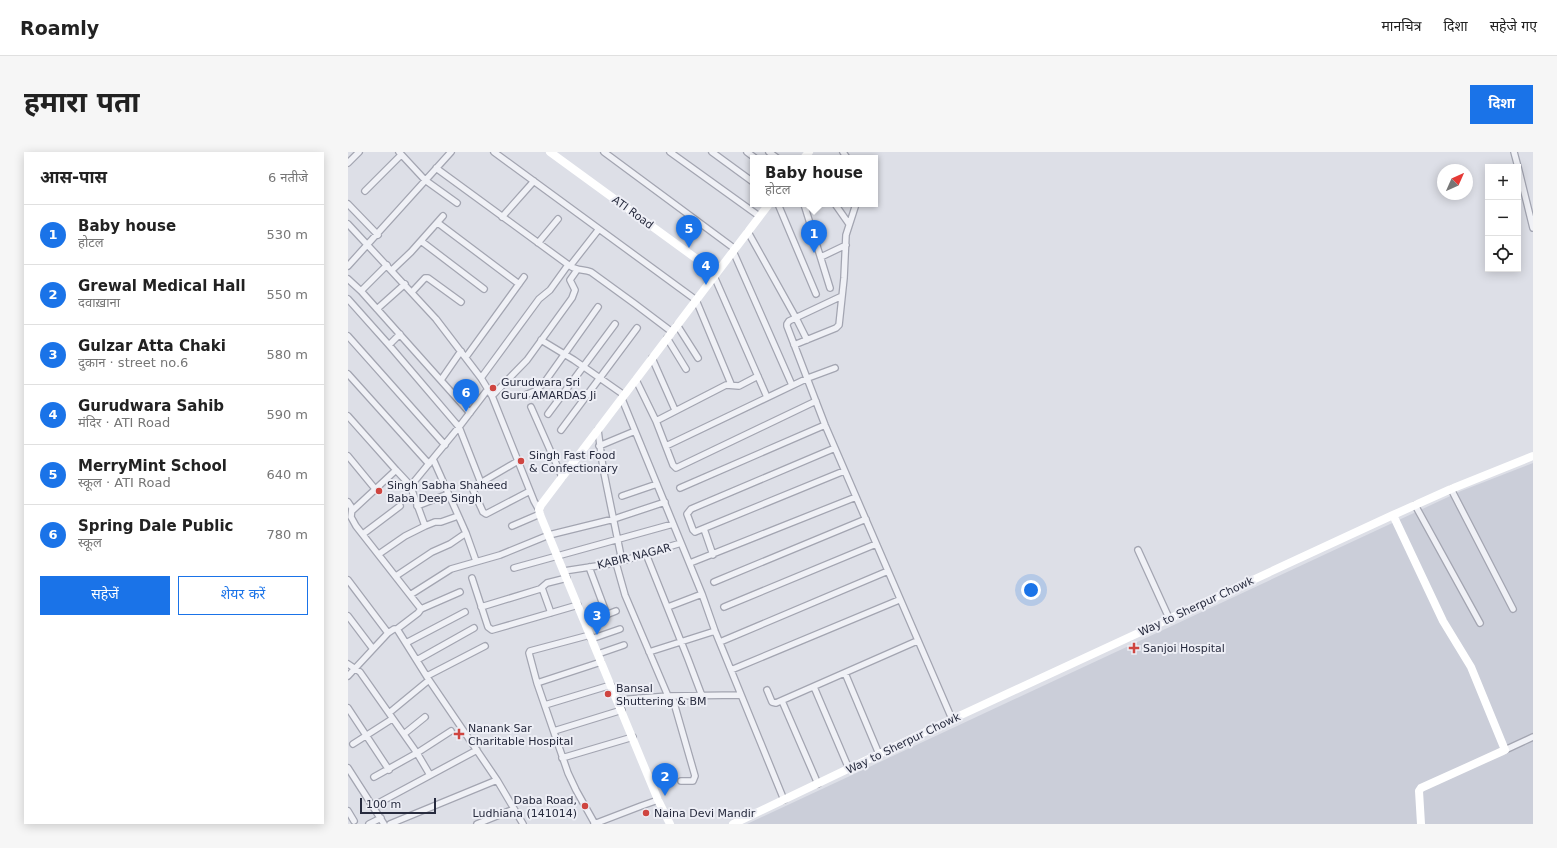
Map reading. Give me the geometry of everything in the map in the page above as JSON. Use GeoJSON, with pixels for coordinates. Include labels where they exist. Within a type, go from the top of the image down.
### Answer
{"type":"FeatureCollection","features":[{"type":"Feature","properties":{"kind":"street"},"geometry":{"type":"LineString","coordinates":[[348,163],[359,152]]}},
{"type":"Feature","properties":{"kind":"street"},"geometry":{"type":"LineString","coordinates":[[494,152],[696,300],[730,384]]}},
{"type":"Feature","properties":{"kind":"street","name":"ATI Road"},"geometry":{"type":"LineString","coordinates":[[550,152],[715,274]]}},
{"type":"Feature","properties":{"kind":"street"},"geometry":{"type":"LineString","coordinates":[[604,152],[734,250],[792,385]]}},
{"type":"Feature","properties":{"kind":"street"},"geometry":{"type":"LineString","coordinates":[[670,152],[759,216]]}},
{"type":"Feature","properties":{"kind":"street"},"geometry":{"type":"LineString","coordinates":[[712,152],[750,180]]}},
{"type":"Feature","properties":{"kind":"street"},"geometry":{"type":"LineString","coordinates":[[1514,152],[1517,164]]}},
{"type":"Feature","properties":{"kind":"street"},"geometry":{"type":"LineString","coordinates":[[365,191],[400,153],[426,180],[457,203]]}},
{"type":"Feature","properties":{"kind":"street"},"geometry":{"type":"LineString","coordinates":[[349,262],[378,235],[448,153]]}},
{"type":"Feature","properties":{"kind":"street"},"geometry":{"type":"LineString","coordinates":[[436,168],[569,266],[576,270],[583,269],[590,272],[635,304],[669,335],[686,369]]}},
{"type":"Feature","properties":{"kind":"street"},"geometry":{"type":"LineString","coordinates":[[1521,178],[1532,217],[1533,228]]}},
{"type":"Feature","properties":{"kind":"street"},"geometry":{"type":"LineString","coordinates":[[502,217],[534,181]]}},
{"type":"Feature","properties":{"kind":"street"},"geometry":{"type":"LineString","coordinates":[[348,204],[378,235]]}},
{"type":"Feature","properties":{"kind":"street"},"geometry":{"type":"LineString","coordinates":[[540,512],[541,505],[766,207]]}},
{"type":"Feature","properties":{"kind":"street"},"geometry":{"type":"LineString","coordinates":[[779,207],[816,294]]}},
{"type":"Feature","properties":{"kind":"street"},"geometry":{"type":"LineString","coordinates":[[805,207],[830,288]]}},
{"type":"Feature","properties":{"kind":"street"},"geometry":{"type":"LineString","coordinates":[[837,207],[849,224]]}},
{"type":"Feature","properties":{"kind":"street"},"geometry":{"type":"LineString","coordinates":[[794,345],[836,328],[839,325],[846,235],[855,207]]}},
{"type":"Feature","properties":{"kind":"street"},"geometry":{"type":"LineString","coordinates":[[392,270],[443,216]]}},
{"type":"Feature","properties":{"kind":"street"},"geometry":{"type":"LineString","coordinates":[[538,243],[558,219]]}},
{"type":"Feature","properties":{"kind":"street"},"geometry":{"type":"LineString","coordinates":[[438,223],[519,284]]}},
{"type":"Feature","properties":{"kind":"street"},"geometry":{"type":"LineString","coordinates":[[348,224],[436,319],[462,351],[492,396],[530,492],[540,512],[612,685],[658,800],[670,824]]}},
{"type":"Feature","properties":{"kind":"street"},"geometry":{"type":"LineString","coordinates":[[481,378],[539,299],[550,290],[599,229]]}},
{"type":"Feature","properties":{"kind":"street"},"geometry":{"type":"LineString","coordinates":[[748,232],[807,340]]}},
{"type":"Feature","properties":{"kind":"street"},"geometry":{"type":"LineString","coordinates":[[421,241],[484,289]]}},
{"type":"Feature","properties":{"kind":"street"},"geometry":{"type":"LineString","coordinates":[[821,257],[846,245]]}},
{"type":"Feature","properties":{"kind":"street"},"geometry":{"type":"LineString","coordinates":[[361,291],[387,265]]}},
{"type":"Feature","properties":{"kind":"street"},"geometry":{"type":"LineString","coordinates":[[492,396],[527,360],[575,293],[570,280],[576,270]]}},
{"type":"Feature","properties":{"kind":"street"},"geometry":{"type":"LineString","coordinates":[[715,274],[767,397]]}},
{"type":"Feature","properties":{"kind":"street"},"geometry":{"type":"LineString","coordinates":[[466,357],[524,277]]}},
{"type":"Feature","properties":{"kind":"street"},"geometry":{"type":"LineString","coordinates":[[412,292],[425,278],[428,278],[461,302]]}},
{"type":"Feature","properties":{"kind":"street"},"geometry":{"type":"LineString","coordinates":[[348,279],[361,291],[470,412]]}},
{"type":"Feature","properties":{"kind":"street"},"geometry":{"type":"LineString","coordinates":[[377,309],[405,284]]}},
{"type":"Feature","properties":{"kind":"street"},"geometry":{"type":"LineString","coordinates":[[842,296],[788,322],[786,325],[844,471],[952,719]]}},
{"type":"Feature","properties":{"kind":"street"},"geometry":{"type":"LineString","coordinates":[[348,299],[459,427],[481,482]]}},
{"type":"Feature","properties":{"kind":"street"},"geometry":{"type":"LineString","coordinates":[[525,395],[542,386],[598,307]]}},
{"type":"Feature","properties":{"kind":"street"},"geometry":{"type":"LineString","coordinates":[[548,414],[615,324]]}},
{"type":"Feature","properties":{"kind":"street"},"geometry":{"type":"LineString","coordinates":[[677,325],[698,358]]}},
{"type":"Feature","properties":{"kind":"street"},"geometry":{"type":"LineString","coordinates":[[561,430],[637,328]]}},
{"type":"Feature","properties":{"kind":"street"},"geometry":{"type":"LineString","coordinates":[[389,345],[400,334]]}},
{"type":"Feature","properties":{"kind":"street"},"geometry":{"type":"LineString","coordinates":[[348,336],[445,445]]}},
{"type":"Feature","properties":{"kind":"street"},"geometry":{"type":"LineString","coordinates":[[542,340],[601,378],[623,397],[635,431],[690,563],[715,631],[784,800]]}},
{"type":"Feature","properties":{"kind":"street"},"geometry":{"type":"LineString","coordinates":[[441,380],[462,351]]}},
{"type":"Feature","properties":{"kind":"street"},"geometry":{"type":"LineString","coordinates":[[652,358],[676,410]]}},
{"type":"Feature","properties":{"kind":"street"},"geometry":{"type":"LineString","coordinates":[[666,446],[792,385],[835,368]]}},
{"type":"Feature","properties":{"kind":"street"},"geometry":{"type":"LineString","coordinates":[[348,374],[431,462],[466,533],[476,562]]}},
{"type":"Feature","properties":{"kind":"street"},"geometry":{"type":"LineString","coordinates":[[656,421],[726,385],[730,384],[739,386],[758,376]]}},
{"type":"Feature","properties":{"kind":"street"},"geometry":{"type":"LineString","coordinates":[[636,380],[656,421],[674,467],[677,468],[816,401]]}},
{"type":"Feature","properties":{"kind":"street"},"geometry":{"type":"LineString","coordinates":[[410,486],[419,478],[488,389]]}},
{"type":"Feature","properties":{"kind":"street"},"geometry":{"type":"LineString","coordinates":[[531,407],[562,477]]}},
{"type":"Feature","properties":{"kind":"street"},"geometry":{"type":"LineString","coordinates":[[348,416],[410,486],[425,526]]}},
{"type":"Feature","properties":{"kind":"street"},"geometry":{"type":"LineString","coordinates":[[680,488],[825,425]]}},
{"type":"Feature","properties":{"kind":"street"},"geometry":{"type":"LineString","coordinates":[[598,430],[599,446],[614,519],[619,562],[625,595],[648,652],[670,696],[695,776],[693,781],[681,781]]}},
{"type":"Feature","properties":{"kind":"street"},"geometry":{"type":"LineString","coordinates":[[599,446],[635,431]]}},
{"type":"Feature","properties":{"kind":"street"},"geometry":{"type":"LineString","coordinates":[[835,448],[689,510],[687,514],[694,532],[844,471]]}},
{"type":"Feature","properties":{"kind":"street"},"geometry":{"type":"LineString","coordinates":[[348,456],[376,490]]}},
{"type":"Feature","properties":{"kind":"street","name":"Way to Sherpur Chowk"},"geometry":{"type":"LineString","coordinates":[[733,824],[952,719],[1393,514],[1533,456]]}},
{"type":"Feature","properties":{"kind":"street"},"geometry":{"type":"LineString","coordinates":[[518,461],[481,482],[475,487],[474,490],[485,514],[488,514],[530,492]]}},
{"type":"Feature","properties":{"kind":"street"},"geometry":{"type":"LineString","coordinates":[[396,470],[353,510],[350,518],[421,609]]}},
{"type":"Feature","properties":{"kind":"street"},"geometry":{"type":"LineString","coordinates":[[622,496],[657,484]]}},
{"type":"Feature","properties":{"kind":"street"},"geometry":{"type":"LineString","coordinates":[[1451,489],[1513,609]]}},
{"type":"Feature","properties":{"kind":"street"},"geometry":{"type":"LineString","coordinates":[[417,506],[448,494]]}},
{"type":"Feature","properties":{"kind":"street"},"geometry":{"type":"LineString","coordinates":[[690,563],[856,497]]}},
{"type":"Feature","properties":{"kind":"street"},"geometry":{"type":"LineString","coordinates":[[348,502],[353,510]]}},
{"type":"Feature","properties":{"kind":"street"},"geometry":{"type":"LineString","coordinates":[[410,595],[451,569],[500,555],[549,535],[614,519],[665,502]]}},
{"type":"Feature","properties":{"kind":"street"},"geometry":{"type":"LineString","coordinates":[[1415,505],[1480,623]]}},
{"type":"Feature","properties":{"kind":"street"},"geometry":{"type":"LineString","coordinates":[[363,534],[400,506]]}},
{"type":"Feature","properties":{"kind":"street"},"geometry":{"type":"LineString","coordinates":[[512,526],[540,512]]}},
{"type":"Feature","properties":{"kind":"street"},"geometry":{"type":"LineString","coordinates":[[1393,514],[1443,621],[1472,667],[1505,750]]}},
{"type":"Feature","properties":{"kind":"street"},"geometry":{"type":"LineString","coordinates":[[379,554],[405,536],[425,526],[458,516]]}},
{"type":"Feature","properties":{"kind":"street"},"geometry":{"type":"LineString","coordinates":[[714,582],[866,519]]}},
{"type":"Feature","properties":{"kind":"street"},"geometry":{"type":"LineString","coordinates":[[514,568],[673,524]]}},
{"type":"Feature","properties":{"kind":"street"},"geometry":{"type":"LineString","coordinates":[[704,529],[713,555]]}},
{"type":"Feature","properties":{"kind":"street"},"geometry":{"type":"LineString","coordinates":[[396,576],[432,552],[450,544],[466,533]]}},
{"type":"Feature","properties":{"kind":"street","name":"KABIR NAGAR"},"geometry":{"type":"LineString","coordinates":[[482,607],[542,588],[565,574],[589,567],[619,562],[681,543]]}},
{"type":"Feature","properties":{"kind":"street"},"geometry":{"type":"LineString","coordinates":[[724,607],[876,544]]}},
{"type":"Feature","properties":{"kind":"street"},"geometry":{"type":"LineString","coordinates":[[1138,550],[1169,618]]}},
{"type":"Feature","properties":{"kind":"street"},"geometry":{"type":"LineString","coordinates":[[646,554],[702,696]]}},
{"type":"Feature","properties":{"kind":"street"},"geometry":{"type":"LineString","coordinates":[[589,567],[607,615]]}},
{"type":"Feature","properties":{"kind":"street"},"geometry":{"type":"LineString","coordinates":[[720,642],[888,572]]}},
{"type":"Feature","properties":{"kind":"street"},"geometry":{"type":"LineString","coordinates":[[472,578],[488,627],[494,631],[578,605]]}},
{"type":"Feature","properties":{"kind":"street"},"geometry":{"type":"LineString","coordinates":[[348,580],[388,633]]}},
{"type":"Feature","properties":{"kind":"street"},"geometry":{"type":"LineString","coordinates":[[542,588],[551,614]]}},
{"type":"Feature","properties":{"kind":"street"},"geometry":{"type":"LineString","coordinates":[[348,676],[388,633],[394,629],[397,629],[421,609],[460,592]]}},
{"type":"Feature","properties":{"kind":"street"},"geometry":{"type":"LineString","coordinates":[[668,607],[702,594]]}},
{"type":"Feature","properties":{"kind":"street"},"geometry":{"type":"LineString","coordinates":[[731,670],[899,600]]}},
{"type":"Feature","properties":{"kind":"street"},"geometry":{"type":"LineString","coordinates":[[406,644],[465,612]]}},
{"type":"Feature","properties":{"kind":"street"},"geometry":{"type":"LineString","coordinates":[[585,623],[616,612]]}},
{"type":"Feature","properties":{"kind":"street"},"geometry":{"type":"LineString","coordinates":[[348,616],[373,649]]}},
{"type":"Feature","properties":{"kind":"street"},"geometry":{"type":"LineString","coordinates":[[417,660],[474,628]]}},
{"type":"Feature","properties":{"kind":"street"},"geometry":{"type":"LineString","coordinates":[[397,629],[428,678],[478,750],[523,824]]}},
{"type":"Feature","properties":{"kind":"street"},"geometry":{"type":"LineString","coordinates":[[620,629],[530,651],[529,654],[562,758],[576,790],[594,824],[658,800]]}},
{"type":"Feature","properties":{"kind":"street"},"geometry":{"type":"LineString","coordinates":[[648,652],[715,631]]}},
{"type":"Feature","properties":{"kind":"street"},"geometry":{"type":"LineString","coordinates":[[767,690],[774,703],[782,701],[917,641]]}},
{"type":"Feature","properties":{"kind":"street"},"geometry":{"type":"LineString","coordinates":[[537,682],[600,658],[624,645]]}},
{"type":"Feature","properties":{"kind":"street"},"geometry":{"type":"LineString","coordinates":[[353,744],[367,736],[390,716],[428,678],[485,646]]}},
{"type":"Feature","properties":{"kind":"street"},"geometry":{"type":"LineString","coordinates":[[348,664],[360,672],[417,753],[430,775]]}},
{"type":"Feature","properties":{"kind":"street"},"geometry":{"type":"LineString","coordinates":[[845,673],[879,754]]}},
{"type":"Feature","properties":{"kind":"street"},"geometry":{"type":"LineString","coordinates":[[545,705],[612,685]]}},
{"type":"Feature","properties":{"kind":"street"},"geometry":{"type":"LineString","coordinates":[[814,687],[849,769]]}},
{"type":"Feature","properties":{"kind":"street"},"geometry":{"type":"LineString","coordinates":[[618,700],[670,696],[741,695]]}},
{"type":"Feature","properties":{"kind":"street"},"geometry":{"type":"LineString","coordinates":[[782,701],[818,784]]}},
{"type":"Feature","properties":{"kind":"street"},"geometry":{"type":"LineString","coordinates":[[348,708],[389,770]]}},
{"type":"Feature","properties":{"kind":"street"},"geometry":{"type":"LineString","coordinates":[[554,731],[622,710]]}},
{"type":"Feature","properties":{"kind":"street"},"geometry":{"type":"LineString","coordinates":[[404,734],[425,717]]}},
{"type":"Feature","properties":{"kind":"street"},"geometry":{"type":"LineString","coordinates":[[374,778],[451,731]]}},
{"type":"Feature","properties":{"kind":"street"},"geometry":{"type":"LineString","coordinates":[[562,758],[633,737]]}},
{"type":"Feature","properties":{"kind":"street"},"geometry":{"type":"LineString","coordinates":[[1421,824],[1419,791],[1421,788],[1533,737]]}},
{"type":"Feature","properties":{"kind":"street"},"geometry":{"type":"LineString","coordinates":[[373,806],[478,750]]}},
{"type":"Feature","properties":{"kind":"street"},"geometry":{"type":"LineString","coordinates":[[348,768],[384,824]]}},
{"type":"Feature","properties":{"kind":"street"},"geometry":{"type":"LineString","coordinates":[[390,824],[497,780]]}},
{"type":"Feature","properties":{"kind":"street"},"geometry":{"type":"LineString","coordinates":[[477,824],[514,809]]}},
{"type":"Feature","properties":{"kind":"street"},"geometry":{"type":"LineString","coordinates":[[348,811],[354,821]]}},
{"type":"Feature","properties":{"kind":"street"},"geometry":{"type":"LineString","coordinates":[[369,824],[381,818]]}},
{"type":"Feature","properties":{"kind":"shaded area"},"geometry":{"type":"Polygon","coordinates":[[[1533,463],[1533,824],[747,824],[1461,491],[1533,463]]]}},
{"type":"Feature","properties":{"kind":"place","name":"MerryMint School"},"geometry":{"type":"Point","coordinates":[689,248]}},
{"type":"Feature","properties":{"kind":"place","name":"Baby house"},"geometry":{"type":"Point","coordinates":[814,253]}},
{"type":"Feature","properties":{"kind":"place","name":"Gurudwara Sahib"},"geometry":{"type":"Point","coordinates":[706,285]}},
{"type":"Feature","properties":{"kind":"place","name":"Gurudwara Sri Guru AMARDAS Ji"},"geometry":{"type":"Point","coordinates":[493,388]}},
{"type":"Feature","properties":{"kind":"place","name":"Spring Dale Public"},"geometry":{"type":"Point","coordinates":[466,412]}},
{"type":"Feature","properties":{"kind":"place","name":"Singh Fast Food & Confectionary"},"geometry":{"type":"Point","coordinates":[521,461]}},
{"type":"Feature","properties":{"kind":"place","name":"Singh Sabha Shaheed Baba Deep Singh"},"geometry":{"type":"Point","coordinates":[379,491]}},
{"type":"Feature","properties":{"kind":"place","name":"Gulzar Atta Chaki"},"geometry":{"type":"Point","coordinates":[597,635]}},
{"type":"Feature","properties":{"kind":"place","name":"Sanjoi Hospital"},"geometry":{"type":"Point","coordinates":[1134,648]}},
{"type":"Feature","properties":{"kind":"place","name":"Bansal Shuttering & BM"},"geometry":{"type":"Point","coordinates":[608,694]}},
{"type":"Feature","properties":{"kind":"place","name":"Nanank Sar Charitable Hospital"},"geometry":{"type":"Point","coordinates":[459,734]}},
{"type":"Feature","properties":{"kind":"place","name":"Grewal Medical Hall"},"geometry":{"type":"Point","coordinates":[665,796]}},
{"type":"Feature","properties":{"kind":"place","name":"Daba Road, Ludhiana (141014)"},"geometry":{"type":"Point","coordinates":[585,806]}},
{"type":"Feature","properties":{"kind":"place","name":"Naina Devi Mandir"},"geometry":{"type":"Point","coordinates":[646,813]}}]}
